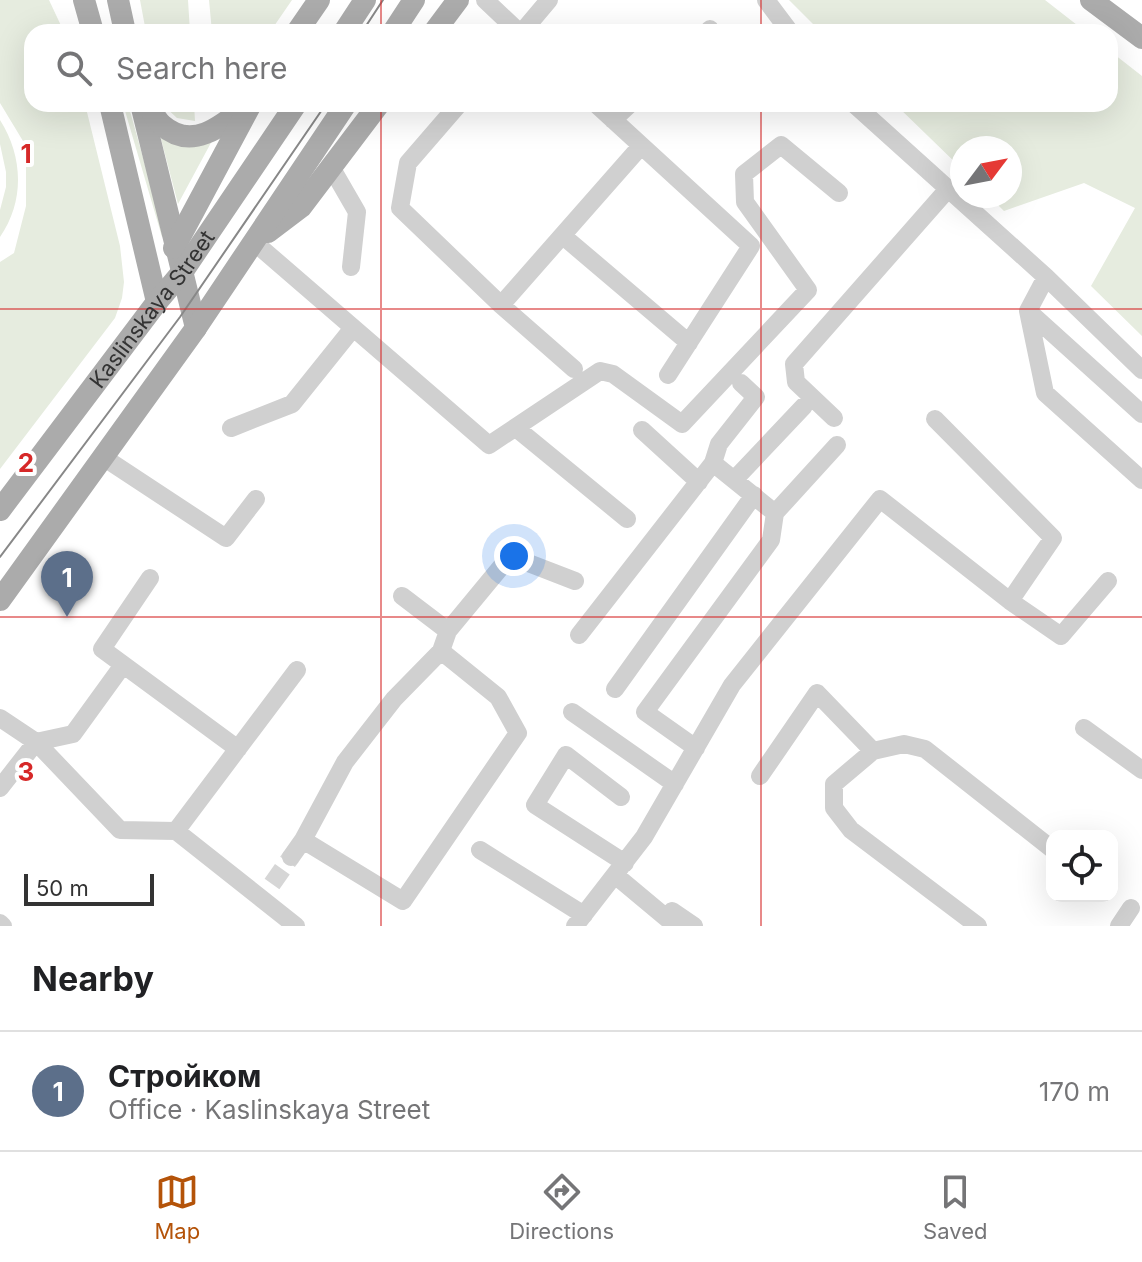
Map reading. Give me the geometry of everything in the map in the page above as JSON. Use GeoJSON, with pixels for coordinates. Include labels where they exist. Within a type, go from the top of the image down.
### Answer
{"type":"FeatureCollection","features":[{"type":"Feature","properties":{"kind":"main road"},"geometry":{"type":"LineString","coordinates":[[118,0],[123,24]]}},
{"type":"Feature","properties":{"kind":"main road"},"geometry":{"type":"LineString","coordinates":[[302,24],[319,0]]}},
{"type":"Feature","properties":{"kind":"main road"},"geometry":{"type":"LineString","coordinates":[[398,24],[414,0]]}},
{"type":"Feature","properties":{"kind":"main road"},"geometry":{"type":"LineString","coordinates":[[440,24],[458,0]]}},
{"type":"Feature","properties":{"kind":"main road"},"geometry":{"type":"LineString","coordinates":[[1091,0],[1142,38]]}},
{"type":"Feature","properties":{"kind":"main road"},"geometry":{"type":"LineString","coordinates":[[84,3],[91,24]]}},
{"type":"Feature","properties":{"kind":"main road"},"geometry":{"type":"LineString","coordinates":[[349,24],[363,4]]}},
{"type":"Feature","properties":{"kind":"main road"},"geometry":{"type":"LineString","coordinates":[[112,112],[157,302],[196,328]]}},
{"type":"Feature","properties":{"kind":"main road"},"geometry":{"type":"LineString","coordinates":[[143,112],[196,328]]}},
{"type":"Feature","properties":{"kind":"main road"},"geometry":{"type":"LineString","coordinates":[[152,112],[159,124],[174,134],[192,137],[223,126],[240,112]]}},
{"type":"Feature","properties":{"kind":"main road"},"geometry":{"type":"LineString","coordinates":[[157,302],[176,243],[246,112]]}},
{"type":"Feature","properties":{"kind":"main road","name":"Kaslinskaya Street"},"geometry":{"type":"LineString","coordinates":[[0,510],[183,271],[291,112]]}},
{"type":"Feature","properties":{"kind":"main road"},"geometry":{"type":"LineString","coordinates":[[0,600],[196,328],[341,112]]}},
{"type":"Feature","properties":{"kind":"main road"},"geometry":{"type":"LineString","coordinates":[[254,242],[301,207],[373,112]]}},
{"type":"Feature","properties":{"kind":"street"},"geometry":{"type":"LineString","coordinates":[[485,0],[512,24]]}},
{"type":"Feature","properties":{"kind":"street"},"geometry":{"type":"LineString","coordinates":[[528,24],[549,0]]}},
{"type":"Feature","properties":{"kind":"street"},"geometry":{"type":"LineString","coordinates":[[766,0],[784,24]]}},
{"type":"Feature","properties":{"kind":"street"},"geometry":{"type":"LineString","coordinates":[[452,112],[408,163],[400,208],[501,305],[574,369]]}},
{"type":"Feature","properties":{"kind":"street"},"geometry":{"type":"LineString","coordinates":[[604,112],[751,246],[668,375]]}},
{"type":"Feature","properties":{"kind":"street"},"geometry":{"type":"LineString","coordinates":[[613,120],[622,112]]}},
{"type":"Feature","properties":{"kind":"street"},"geometry":{"type":"LineString","coordinates":[[863,112],[1046,277],[1142,370]]}},
{"type":"Feature","properties":{"kind":"street"},"geometry":{"type":"LineString","coordinates":[[254,242],[489,445],[600,371],[613,374],[682,424],[808,290],[745,202],[744,174],[781,145],[839,193]]}},
{"type":"Feature","properties":{"kind":"street"},"geometry":{"type":"LineString","coordinates":[[501,305],[641,146]]}},
{"type":"Feature","properties":{"kind":"street"},"geometry":{"type":"LineString","coordinates":[[331,167],[357,212],[351,267]]}},
{"type":"Feature","properties":{"kind":"street"},"geometry":{"type":"LineString","coordinates":[[834,418],[796,382],[794,364],[948,189]]}},
{"type":"Feature","properties":{"kind":"street"},"geometry":{"type":"LineString","coordinates":[[563,236],[689,343]]}},
{"type":"Feature","properties":{"kind":"street"},"geometry":{"type":"LineString","coordinates":[[1046,277],[1028,311],[1045,393],[1142,480]]}},
{"type":"Feature","properties":{"kind":"street"},"geometry":{"type":"LineString","coordinates":[[1028,311],[1142,414]]}},
{"type":"Feature","properties":{"kind":"street"},"geometry":{"type":"LineString","coordinates":[[231,428],[292,404],[353,328]]}},
{"type":"Feature","properties":{"kind":"street"},"geometry":{"type":"LineString","coordinates":[[579,635],[699,482],[713,463],[719,444],[756,397],[741,383]]}},
{"type":"Feature","properties":{"kind":"street"},"geometry":{"type":"LineString","coordinates":[[734,480],[804,406]]}},
{"type":"Feature","properties":{"kind":"street"},"geometry":{"type":"LineString","coordinates":[[935,419],[1053,538],[1010,601]]}},
{"type":"Feature","properties":{"kind":"street"},"geometry":{"type":"LineString","coordinates":[[516,428],[627,519]]}},
{"type":"Feature","properties":{"kind":"street"},"geometry":{"type":"LineString","coordinates":[[642,430],[699,482]]}},
{"type":"Feature","properties":{"kind":"street"},"geometry":{"type":"LineString","coordinates":[[699,742],[645,712],[771,540],[775,513],[837,445]]}},
{"type":"Feature","properties":{"kind":"street"},"geometry":{"type":"LineString","coordinates":[[103,457],[226,538],[256,499]]}},
{"type":"Feature","properties":{"kind":"street"},"geometry":{"type":"LineString","coordinates":[[713,463],[775,513]]}},
{"type":"Feature","properties":{"kind":"street"},"geometry":{"type":"LineString","coordinates":[[615,689],[754,495]]}},
{"type":"Feature","properties":{"kind":"street"},"geometry":{"type":"LineString","coordinates":[[480,850],[579,921],[644,837],[732,685],[880,499],[1010,601],[1061,636],[1108,581]]}},
{"type":"Feature","properties":{"kind":"street"},"geometry":{"type":"LineString","coordinates":[[291,857],[345,762],[394,699],[441,651],[448,631],[510,556],[575,581]]}},
{"type":"Feature","properties":{"kind":"street"},"geometry":{"type":"LineString","coordinates":[[150,578],[102,649],[238,749]]}},
{"type":"Feature","properties":{"kind":"street"},"geometry":{"type":"LineString","coordinates":[[402,596],[448,631]]}},
{"type":"Feature","properties":{"kind":"street"},"geometry":{"type":"LineString","coordinates":[[303,840],[403,901],[518,733],[498,697],[441,651]]}},
{"type":"Feature","properties":{"kind":"street"},"geometry":{"type":"LineString","coordinates":[[0,788],[36,742],[73,734],[123,665]]}},
{"type":"Feature","properties":{"kind":"street"},"geometry":{"type":"LineString","coordinates":[[176,831],[297,670]]}},
{"type":"Feature","properties":{"kind":"street"},"geometry":{"type":"LineString","coordinates":[[760,776],[817,693],[873,751]]}},
{"type":"Feature","properties":{"kind":"street"},"geometry":{"type":"LineString","coordinates":[[572,712],[675,784]]}},
{"type":"Feature","properties":{"kind":"street"},"geometry":{"type":"LineString","coordinates":[[0,718],[36,742],[120,830],[176,831],[296,926]]}},
{"type":"Feature","properties":{"kind":"street"},"geometry":{"type":"LineString","coordinates":[[1084,728],[1142,770]]}},
{"type":"Feature","properties":{"kind":"street"},"geometry":{"type":"LineString","coordinates":[[978,926],[851,830],[834,808],[834,784],[873,751],[904,744],[925,749],[1046,844]]}},
{"type":"Feature","properties":{"kind":"street"},"geometry":{"type":"LineString","coordinates":[[621,797],[566,755],[535,805],[620,869],[674,918],[694,926]]}},
{"type":"Feature","properties":{"kind":"street"},"geometry":{"type":"LineString","coordinates":[[263,902],[272,884]]}},
{"type":"Feature","properties":{"kind":"street"},"geometry":{"type":"LineString","coordinates":[[1119,926],[1131,908]]}},
{"type":"Feature","properties":{"kind":"shaded area"},"geometry":{"type":"Polygon","coordinates":[[[0,0],[49,0],[60,24],[24,24],[24,112],[87,112],[120,246],[124,282],[115,318],[0,469],[0,262],[14,253],[26,206],[26,146],[0,103],[0,0]]]}},
{"type":"Feature","properties":{"kind":"shaded area"},"geometry":{"type":"Polygon","coordinates":[[[140,0],[188,0],[190,24],[144,24],[140,0]]]}},
{"type":"Feature","properties":{"kind":"shaded area"},"geometry":{"type":"Polygon","coordinates":[[[209,0],[292,0],[276,24],[211,24],[209,0]]]}},
{"type":"Feature","properties":{"kind":"shaded area"},"geometry":{"type":"Polygon","coordinates":[[[789,0],[1045,0],[1076,24],[813,24],[789,0]]]}},
{"type":"Feature","properties":{"kind":"shaded area"},"geometry":{"type":"Polygon","coordinates":[[[1118,57],[1142,76],[1142,336],[1091,286],[1135,208],[1084,183],[1022,205],[1022,136],[950,136],[950,157],[903,112],[1118,112],[1118,57]]]}},
{"type":"Feature","properties":{"kind":"shaded area"},"geometry":{"type":"Polygon","coordinates":[[[125,112],[130,112],[165,236],[162,237],[125,112]]]}},
{"type":"Feature","properties":{"kind":"shaded area"},"geometry":{"type":"Polygon","coordinates":[[[171,112],[194,112],[195,121],[177,118],[171,112]]]}},
{"type":"Feature","properties":{"kind":"shaded area"},"geometry":{"type":"Polygon","coordinates":[[[0,120],[13,148],[18,178],[14,209],[0,237],[0,210],[6,172],[0,144],[0,120]]]}},
{"type":"Feature","properties":{"kind":"shaded area"},"geometry":{"type":"Polygon","coordinates":[[[160,135],[186,145],[213,139],[178,204],[160,135]]]}},
{"type":"Feature","properties":{"kind":"tunnel"},"geometry":{"type":"LineString","coordinates":[[272,884],[291,857]]}},
{"type":"Feature","properties":{"kind":"tram line"},"geometry":{"type":"LineString","coordinates":[[367,24],[383,0]]}},
{"type":"Feature","properties":{"kind":"tram line"},"geometry":{"type":"LineString","coordinates":[[0,557],[180,317],[321,112]]}},
{"type":"Feature","properties":{"kind":"place","name":"Стройком"},"geometry":{"type":"Point","coordinates":[67,617]}}]}
